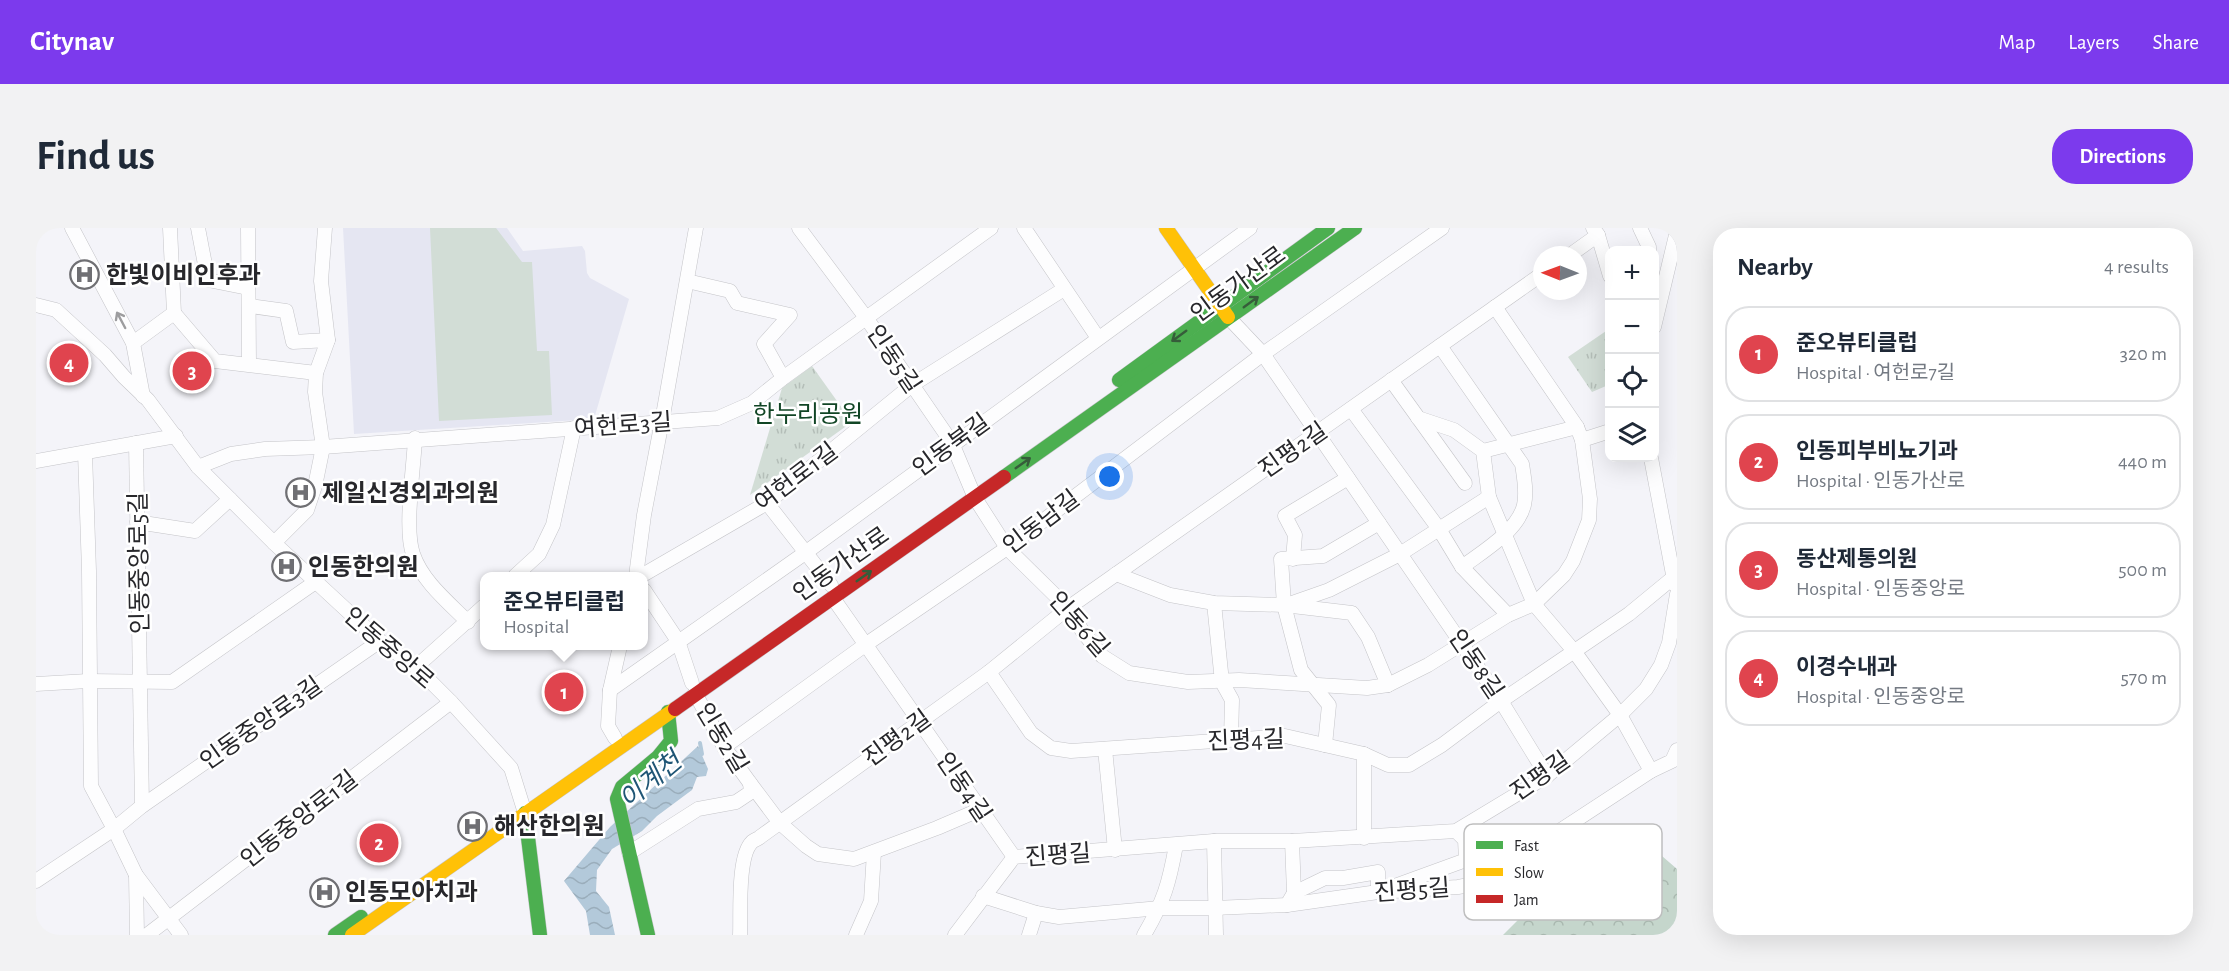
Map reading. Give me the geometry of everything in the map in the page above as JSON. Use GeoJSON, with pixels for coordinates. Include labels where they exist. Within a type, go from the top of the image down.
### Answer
{"type":"FeatureCollection","features":[{"type":"Feature","properties":{"kind":"main road"},"geometry":{"type":"LineString","coordinates":[[1166,228],[1229,318]]}},
{"type":"Feature","properties":{"kind":"main road","name":"인동가산로"},"geometry":{"type":"LineString","coordinates":[[973,492],[1220,306],[1328,228]]}},
{"type":"Feature","properties":{"kind":"main road","name":"인동가산로"},"geometry":{"type":"LineString","coordinates":[[352,935],[615,738],[694,688],[973,492],[1229,318],[1355,228]]}},
{"type":"Feature","properties":{"kind":"main road","name":"인동가산로"},"geometry":{"type":"LineString","coordinates":[[335,935],[668,712],[694,688]]}},
{"type":"Feature","properties":{"kind":"main road"},"geometry":{"type":"LineString","coordinates":[[648,935],[617,799],[622,787],[658,757],[671,741],[668,712]]}},
{"type":"Feature","properties":{"kind":"main road"},"geometry":{"type":"LineString","coordinates":[[524,808],[540,935]]}},
{"type":"Feature","properties":{"kind":"street","name":"인동중앙로"},"geometry":{"type":"LineString","coordinates":[[72,228],[133,343],[143,396]]}},
{"type":"Feature","properties":{"kind":"street"},"geometry":{"type":"LineString","coordinates":[[170,228],[174,313],[215,361],[315,373]]}},
{"type":"Feature","properties":{"kind":"street"},"geometry":{"type":"LineString","coordinates":[[198,228],[208,280],[248,288]]}},
{"type":"Feature","properties":{"kind":"street"},"geometry":{"type":"LineString","coordinates":[[248,228],[249,364]]}},
{"type":"Feature","properties":{"kind":"street"},"geometry":{"type":"LineString","coordinates":[[274,543],[307,510],[315,486],[323,447],[315,392],[315,373],[328,340],[321,281],[325,228]]}},
{"type":"Feature","properties":{"kind":"street"},"geometry":{"type":"LineString","coordinates":[[638,572],[644,515],[696,228]]}},
{"type":"Feature","properties":{"kind":"street","name":"인동5길"},"geometry":{"type":"LineString","coordinates":[[799,228],[867,319],[952,443],[973,492]]}},
{"type":"Feature","properties":{"kind":"street","name":"여헌로3길"},"geometry":{"type":"LineString","coordinates":[[198,467],[231,454],[265,449],[323,447],[415,438],[718,418],[752,403],[783,378],[991,228]]}},
{"type":"Feature","properties":{"kind":"street"},"geometry":{"type":"LineString","coordinates":[[1024,228],[1098,338]]}},
{"type":"Feature","properties":{"kind":"street","name":"인동북길"},"geometry":{"type":"LineString","coordinates":[[610,690],[805,553],[952,443],[1250,228]]}},
{"type":"Feature","properties":{"kind":"street","name":"인동남길"},"geometry":{"type":"LineString","coordinates":[[724,747],[864,645],[1007,548],[1263,354],[1442,228]]}},
{"type":"Feature","properties":{"kind":"street"},"geometry":{"type":"LineString","coordinates":[[1640,228],[1649,246]]}},
{"type":"Feature","properties":{"kind":"street"},"geometry":{"type":"LineString","coordinates":[[1659,306],[1677,231]]}},
{"type":"Feature","properties":{"kind":"street"},"geometry":{"type":"LineString","coordinates":[[1580,246],[1596,232],[1605,260]]}},
{"type":"Feature","properties":{"kind":"street","name":"진평2길"},"geometry":{"type":"LineString","coordinates":[[740,935],[743,867],[746,852],[752,842],[989,672],[1068,608],[1533,280]]}},
{"type":"Feature","properties":{"kind":"street"},"geometry":{"type":"LineString","coordinates":[[687,281],[730,291],[737,303],[790,315],[764,344],[783,378]]}},
{"type":"Feature","properties":{"kind":"street","name":"여헌로1길"},"geometry":{"type":"LineString","coordinates":[[645,572],[766,503],[912,385],[1064,289]]}},
{"type":"Feature","properties":{"kind":"street","name":"인동중앙로"},"geometry":{"type":"LineString","coordinates":[[36,304],[56,310],[105,355],[143,396],[198,467],[314,583],[380,641],[416,667],[451,702],[511,768],[524,808]]}},
{"type":"Feature","properties":{"kind":"street"},"geometry":{"type":"LineString","coordinates":[[250,306],[286,311],[293,342],[328,340]]}},
{"type":"Feature","properties":{"kind":"street"},"geometry":{"type":"LineString","coordinates":[[1462,644],[1508,615],[1534,604],[1564,574],[1573,561],[1589,520],[1590,499],[1579,434],[1495,307]]}},
{"type":"Feature","properties":{"kind":"street"},"geometry":{"type":"LineString","coordinates":[[133,343],[174,313]]}},
{"type":"Feature","properties":{"kind":"street","name":"인동8길"},"geometry":{"type":"LineString","coordinates":[[1229,318],[1263,354],[1501,701],[1546,776]]}},
{"type":"Feature","properties":{"kind":"street"},"geometry":{"type":"LineString","coordinates":[[1440,346],[1522,464],[1525,496],[1523,508],[1506,534],[1462,567]]}},
{"type":"Feature","properties":{"kind":"street"},"geometry":{"type":"LineString","coordinates":[[1391,380],[1465,483]]}},
{"type":"Feature","properties":{"kind":"street","name":"진평2길"},"geometry":{"type":"LineString","coordinates":[[1351,409],[1439,529],[1462,567],[1508,615]]}},
{"type":"Feature","properties":{"kind":"street"},"geometry":{"type":"LineString","coordinates":[[1418,418],[1454,430],[1483,451],[1489,497],[1534,604],[1574,651],[1620,716],[1651,771]]}},
{"type":"Feature","properties":{"kind":"street"},"geometry":{"type":"LineString","coordinates":[[519,572],[539,554],[553,525],[574,428]]}},
{"type":"Feature","properties":{"kind":"street"},"geometry":{"type":"LineString","coordinates":[[1483,451],[1509,444],[1605,431]]}},
{"type":"Feature","properties":{"kind":"street"},"geometry":{"type":"LineString","coordinates":[[36,461],[176,436]]}},
{"type":"Feature","properties":{"kind":"street"},"geometry":{"type":"LineString","coordinates":[[415,438],[409,534],[413,553],[431,584],[468,622]]}},
{"type":"Feature","properties":{"kind":"street","name":"인동중앙로5길"},"geometry":{"type":"LineString","coordinates":[[136,443],[141,683]]}},
{"type":"Feature","properties":{"kind":"street","name":"인동중앙로5길"},"geometry":{"type":"LineString","coordinates":[[85,453],[89,571],[88,681]]}},
{"type":"Feature","properties":{"kind":"street","name":"진평길"},"geometry":{"type":"LineString","coordinates":[[1467,824],[1546,776],[1620,716],[1646,689],[1673,648],[1677,594],[1652,462]]}},
{"type":"Feature","properties":{"kind":"street"},"geometry":{"type":"LineString","coordinates":[[1325,745],[1329,705],[1301,670],[1284,605],[1287,559],[1295,535],[1285,516],[1348,478]]}},
{"type":"Feature","properties":{"kind":"street","name":"인동6길"},"geometry":{"type":"LineString","coordinates":[[973,492],[1007,548],[1068,608],[1102,656],[1129,673],[1188,682],[1239,680],[1316,687],[1367,688],[1388,685],[1462,644]]}},
{"type":"Feature","properties":{"kind":"street"},"geometry":{"type":"LineString","coordinates":[[1284,605],[1329,590],[1400,554],[1489,497]]}},
{"type":"Feature","properties":{"kind":"street"},"geometry":{"type":"LineString","coordinates":[[137,522],[195,531],[230,499]]}},
{"type":"Feature","properties":{"kind":"street"},"geometry":{"type":"LineString","coordinates":[[766,503],[805,553]]}},
{"type":"Feature","properties":{"kind":"street"},"geometry":{"type":"LineString","coordinates":[[1287,559],[1323,556],[1379,523]]}},
{"type":"Feature","properties":{"kind":"street","name":"인동4길"},"geometry":{"type":"LineString","coordinates":[[805,553],[832,591],[864,645],[920,721],[979,810],[1014,857]]}},
{"type":"Feature","properties":{"kind":"street"},"geometry":{"type":"LineString","coordinates":[[1116,574],[1170,595],[1214,603],[1284,605],[1352,613],[1368,637],[1388,685]]}},
{"type":"Feature","properties":{"kind":"street","name":"진평4길"},"geometry":{"type":"LineString","coordinates":[[989,672],[1031,733],[1051,748],[1071,751],[1285,736],[1364,754],[1388,765],[1409,765],[1442,745],[1501,701],[1629,614],[1674,577]]}},
{"type":"Feature","properties":{"kind":"street"},"geometry":{"type":"LineString","coordinates":[[36,684],[88,681],[172,682],[314,583]]}},
{"type":"Feature","properties":{"kind":"street"},"geometry":{"type":"LineString","coordinates":[[648,596],[678,641]]}},
{"type":"Feature","properties":{"kind":"street"},"geometry":{"type":"LineString","coordinates":[[1214,603],[1222,682],[1232,700],[1231,739]]}},
{"type":"Feature","properties":{"kind":"street"},"geometry":{"type":"LineString","coordinates":[[416,667],[480,610]]}},
{"type":"Feature","properties":{"kind":"street","name":"인동중앙로3길"},"geometry":{"type":"LineString","coordinates":[[36,881],[114,829],[142,806],[380,641]]}},
{"type":"Feature","properties":{"kind":"street","name":"인동2길"},"geometry":{"type":"LineString","coordinates":[[678,641],[694,688],[724,747],[780,823],[818,854],[854,859],[979,810]]}},
{"type":"Feature","properties":{"kind":"street"},"geometry":{"type":"LineString","coordinates":[[615,738],[608,726],[610,690],[620,650]]}},
{"type":"Feature","properties":{"kind":"street"},"geometry":{"type":"LineString","coordinates":[[88,681],[91,786],[135,875],[181,935]]}},
{"type":"Feature","properties":{"kind":"street"},"geometry":{"type":"LineString","coordinates":[[141,683],[142,806]]}},
{"type":"Feature","properties":{"kind":"street","name":"인동중앙로1길"},"geometry":{"type":"LineString","coordinates":[[147,935],[451,702]]}},
{"type":"Feature","properties":{"kind":"street","name":"진평길"},"geometry":{"type":"LineString","coordinates":[[1105,749],[1115,850]]}},
{"type":"Feature","properties":{"kind":"street","name":"진평5길"},"geometry":{"type":"LineString","coordinates":[[1570,824],[1651,771],[1672,761],[1677,750]]}},
{"type":"Feature","properties":{"kind":"street"},"geometry":{"type":"LineString","coordinates":[[1364,754],[1364,838]]}},
{"type":"Feature","properties":{"kind":"street","name":"인동2길"},"geometry":{"type":"LineString","coordinates":[[629,853],[698,809],[736,802],[751,792],[750,783]]}},
{"type":"Feature","properties":{"kind":"street","name":"진평길"},"geometry":{"type":"LineString","coordinates":[[956,935],[1014,857],[1214,841],[1292,842],[1364,838],[1456,831],[1464,826]]}},
{"type":"Feature","properties":{"kind":"street"},"geometry":{"type":"LineString","coordinates":[[1456,831],[1464,839]]}},
{"type":"Feature","properties":{"kind":"street"},"geometry":{"type":"LineString","coordinates":[[1214,841],[1216,935]]}},
{"type":"Feature","properties":{"kind":"street"},"geometry":{"type":"LineString","coordinates":[[1290,899],[1292,842]]}},
{"type":"Feature","properties":{"kind":"street"},"geometry":{"type":"LineString","coordinates":[[1144,935],[1160,908],[1172,876],[1176,845]]}},
{"type":"Feature","properties":{"kind":"street"},"geometry":{"type":"LineString","coordinates":[[856,935],[872,901],[874,852]]}},
{"type":"Feature","properties":{"kind":"street"},"geometry":{"type":"LineString","coordinates":[[1290,899],[1325,878],[1342,878],[1378,872],[1378,892],[1464,861]]}},
{"type":"Feature","properties":{"kind":"street"},"geometry":{"type":"LineString","coordinates":[[135,875],[137,935]]}},
{"type":"Feature","properties":{"kind":"street","name":"진평5길"},"geometry":{"type":"LineString","coordinates":[[1214,909],[1290,899],[1464,886]]}},
{"type":"Feature","properties":{"kind":"street"},"geometry":{"type":"LineString","coordinates":[[983,896],[1036,913],[1059,917],[1160,908],[1214,909]]}},
{"type":"Feature","properties":{"kind":"street"},"geometry":{"type":"LineString","coordinates":[[1029,935],[1036,913]]}},
{"type":"Feature","properties":{"kind":"shaded area"},"geometry":{"type":"Polygon","coordinates":[[[343,228],[507,228],[523,251],[582,246],[590,278],[629,299],[594,419],[354,434],[343,228]]]}},
{"type":"Feature","properties":{"kind":"green space"},"geometry":{"type":"Polygon","coordinates":[[[430,228],[496,228],[522,262],[532,262],[537,351],[549,351],[552,415],[439,421],[430,228]]]}},
{"type":"Feature","properties":{"kind":"green space"},"geometry":{"type":"Polygon","coordinates":[[[1605,332],[1605,386],[1592,392],[1568,357],[1605,332]]]}},
{"type":"Feature","properties":{"kind":"green space","name":"한누리공원"},"geometry":{"type":"Polygon","coordinates":[[[812,366],[852,422],[750,495],[782,388],[812,366]]]}},
{"type":"Feature","properties":{"kind":"green space"},"geometry":{"type":"Polygon","coordinates":[[[1662,856],[1677,869],[1677,935],[1503,935],[1518,920],[1662,920],[1662,856]]]}},
{"type":"Feature","properties":{"kind":"water","name":"이계천"},"geometry":{"type":"Polygon","coordinates":[[[698,746],[708,769],[706,776],[697,777],[692,790],[657,816],[642,831],[612,849],[597,870],[596,891],[609,907],[615,935],[590,935],[586,911],[564,881],[610,827],[698,746]]]}},
{"type":"Feature","properties":{"kind":"waterway","name":"이계천"},"geometry":{"type":"LineString","coordinates":[[700,743],[702,754]]}},
{"type":"Feature","properties":{"kind":"traffic: fast"},"geometry":{"type":"LineString","coordinates":[[1119,380],[1328,228]]}},
{"type":"Feature","properties":{"kind":"traffic: fast"},"geometry":{"type":"LineString","coordinates":[[1004,477],[1355,228]]}},
{"type":"Feature","properties":{"kind":"traffic: fast"},"geometry":{"type":"LineString","coordinates":[[648,935],[617,799],[622,787],[658,757],[671,741],[668,712]]}},
{"type":"Feature","properties":{"kind":"traffic: fast"},"geometry":{"type":"LineString","coordinates":[[525,813],[540,935]]}},
{"type":"Feature","properties":{"kind":"traffic: fast"},"geometry":{"type":"LineString","coordinates":[[335,935],[361,917]]}},
{"type":"Feature","properties":{"kind":"traffic: slow"},"geometry":{"type":"LineString","coordinates":[[1166,228],[1228,317]]}},
{"type":"Feature","properties":{"kind":"traffic: slow"},"geometry":{"type":"LineString","coordinates":[[352,935],[675,709]]}},
{"type":"Feature","properties":{"kind":"traffic: jam"},"geometry":{"type":"LineString","coordinates":[[675,709],[1004,477]]}},
{"type":"Feature","properties":{"kind":"place","name":"한빛이비인후과"},"geometry":{"type":"Point","coordinates":[85,275]}},
{"type":"Feature","properties":{"kind":"place","name":"이경수내과"},"geometry":{"type":"Point","coordinates":[69,363]}},
{"type":"Feature","properties":{"kind":"place","name":"동산제통의원"},"geometry":{"type":"Point","coordinates":[192,371]}},
{"type":"Feature","properties":{"kind":"place","name":"제일신경외과의원"},"geometry":{"type":"Point","coordinates":[301,493]}},
{"type":"Feature","properties":{"kind":"place","name":"인동한의원"},"geometry":{"type":"Point","coordinates":[287,567]}},
{"type":"Feature","properties":{"kind":"place","name":"준오뷰티클럽"},"geometry":{"type":"Point","coordinates":[564,692]}},
{"type":"Feature","properties":{"kind":"place","name":"해산한의원"},"geometry":{"type":"Point","coordinates":[473,826]}},
{"type":"Feature","properties":{"kind":"place","name":"인동피부비뇨기과"},"geometry":{"type":"Point","coordinates":[379,843]}},
{"type":"Feature","properties":{"kind":"place","name":"인동모아치과"},"geometry":{"type":"Point","coordinates":[324,892]}}]}
